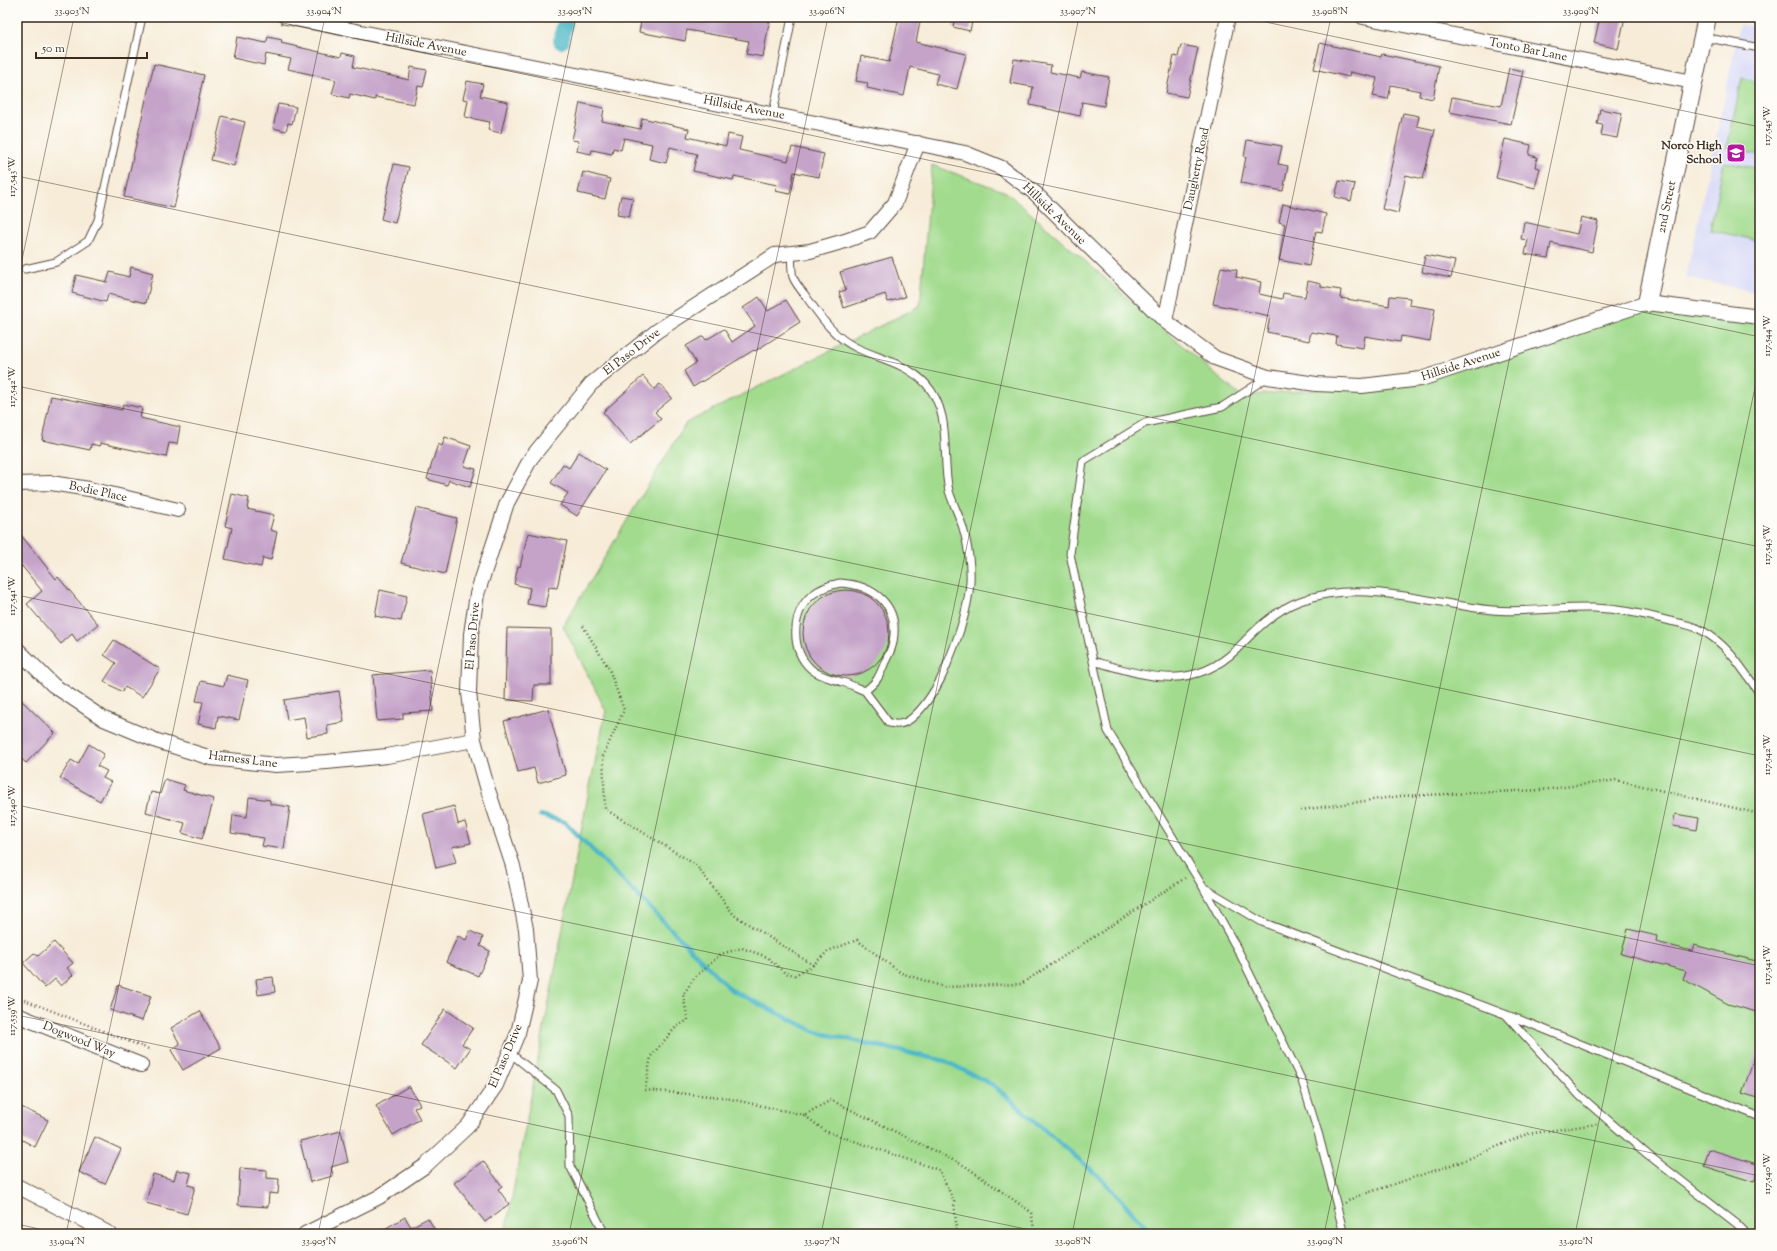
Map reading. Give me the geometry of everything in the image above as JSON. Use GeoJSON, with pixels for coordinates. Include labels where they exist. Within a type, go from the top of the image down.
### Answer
{"type":"FeatureCollection","features":[{"type":"Feature","properties":{"kind":"street","name":"Hillside Avenue"},"geometry":{"type":"LineString","coordinates":[[286,17],[965,153],[1002,168],[1036,193],[1082,241],[1165,320],[1215,358],[1268,377],[1316,384],[1362,386],[1422,378],[1648,303],[1760,317]]}},
{"type":"Feature","properties":{"kind":"street","name":"Daugherty Road"},"geometry":{"type":"LineString","coordinates":[[1165,320],[1228,17]]}},
{"type":"Feature","properties":{"kind":"street","name":"Tonto Bar Lane"},"geometry":{"type":"LineString","coordinates":[[1363,17],[1693,82]]}},
{"type":"Feature","properties":{"kind":"street","name":"2nd Street"},"geometry":{"type":"LineString","coordinates":[[1648,303],[1693,82],[1708,17]]}},
{"type":"Feature","properties":{"kind":"street","name":"El Paso Drive"},"geometry":{"type":"LineString","coordinates":[[305,1234],[379,1197],[425,1166],[468,1126],[496,1085],[518,1033],[530,981],[526,929],[513,866],[488,790],[474,740],[469,692],[471,634],[477,594],[506,503],[531,458],[591,384],[657,331],[775,255],[810,251],[870,232],[895,203],[918,143]]}},
{"type":"Feature","properties":{"kind":"street","name":"Bodie Place"},"geometry":{"type":"LineString","coordinates":[[17,484],[51,483],[89,489],[178,510]]}},
{"type":"Feature","properties":{"kind":"street","name":"Harness Lane"},"geometry":{"type":"LineString","coordinates":[[17,649],[53,684],[104,719],[157,741],[211,758],[276,765],[320,762],[387,756],[474,740]]}},
{"type":"Feature","properties":{"kind":"street","name":"Dogwood Way"},"geometry":{"type":"LineString","coordinates":[[17,1015],[141,1065]]}},
{"type":"Feature","properties":{"kind":"street"},"geometry":{"type":"LineString","coordinates":[[17,1186],[110,1234]]}},
{"type":"Feature","properties":{"kind":"lane"},"geometry":{"type":"LineString","coordinates":[[25,269],[56,262],[88,241],[98,220],[142,17]]}},
{"type":"Feature","properties":{"kind":"lane"},"geometry":{"type":"LineString","coordinates":[[773,114],[792,17]]}},
{"type":"Feature","properties":{"kind":"lane"},"geometry":{"type":"LineString","coordinates":[[1703,37],[1760,48]]}},
{"type":"Feature","properties":{"kind":"lane"},"geometry":{"type":"LineString","coordinates":[[791,253],[793,278],[828,326],[841,339],[856,348],[900,365],[916,375],[926,384],[934,397],[940,410],[944,427],[948,486],[963,528],[968,554],[970,580],[966,607],[955,646],[942,678],[925,706],[910,719],[899,725],[889,723],[865,691],[842,682],[826,678],[811,669],[801,655],[796,638],[796,621],[802,607],[812,595],[825,586],[840,583],[856,584],[870,589],[882,599],[890,612],[894,628],[893,643],[876,682],[865,691]]}},
{"type":"Feature","properties":{"kind":"lane"},"geometry":{"type":"LineString","coordinates":[[1268,377],[1222,407],[1145,423],[1083,461],[1070,554],[1108,731],[1203,887],[1240,954],[1302,1081],[1319,1136],[1344,1234]]}},
{"type":"Feature","properties":{"kind":"lane"},"geometry":{"type":"LineString","coordinates":[[1093,661],[1142,674],[1167,678],[1188,676],[1207,669],[1229,656],[1276,613],[1300,601],[1345,592],[1375,593],[1491,610],[1525,612],[1593,608],[1619,610],[1659,618],[1700,629],[1716,639],[1733,655],[1760,694]]}},
{"type":"Feature","properties":{"kind":"lane"},"geometry":{"type":"LineString","coordinates":[[1203,887],[1262,922],[1505,1014],[1760,1117]]}},
{"type":"Feature","properties":{"kind":"lane"},"geometry":{"type":"LineString","coordinates":[[1505,1014],[1579,1095],[1648,1154],[1737,1224],[1747,1234]]}},
{"type":"Feature","properties":{"kind":"lane"},"geometry":{"type":"LineString","coordinates":[[510,1053],[556,1090],[569,1116],[570,1166],[605,1234]]}},
{"type":"Feature","properties":{"kind":"path"},"geometry":{"type":"LineString","coordinates":[[583,626],[609,669],[624,710],[604,756],[605,809],[696,865],[734,915],[813,965]]}},
{"type":"Feature","properties":{"kind":"path"},"geometry":{"type":"LineString","coordinates":[[1301,810],[1400,796],[1542,790],[1617,780],[1760,814]]}},
{"type":"Feature","properties":{"kind":"path"},"geometry":{"type":"LineString","coordinates":[[957,1234],[954,1201],[940,1170],[825,1131],[804,1115],[721,1097],[645,1090],[651,1056],[676,1027],[688,1020],[683,995],[695,977],[721,954],[742,948],[767,957],[785,973],[795,975],[813,965],[828,951],[857,940],[902,973],[944,987],[1021,984],[1194,872]]}},
{"type":"Feature","properties":{"kind":"path"},"geometry":{"type":"LineString","coordinates":[[17,997],[151,1050]]}},
{"type":"Feature","properties":{"kind":"path"},"geometry":{"type":"LineString","coordinates":[[804,1115],[831,1100],[965,1166],[1031,1212],[1036,1234]]}},
{"type":"Feature","properties":{"kind":"path"},"geometry":{"type":"LineString","coordinates":[[1338,1208],[1355,1196],[1463,1161],[1528,1134],[1611,1122]]}},
{"type":"Feature","properties":{"kind":"shaded area","name":"Norco High School"},"geometry":{"type":"Polygon","coordinates":[[[1740,24],[1760,29],[1760,293],[1686,277],[1740,24]]]}},
{"type":"Feature","properties":{"kind":"green space"},"geometry":{"type":"Polygon","coordinates":[[[1742,78],[1760,82],[1760,155],[1727,148],[1742,78]]]}},
{"type":"Feature","properties":{"kind":"green space"},"geometry":{"type":"Polygon","coordinates":[[[1724,162],[1760,169],[1760,241],[1710,230],[1724,162]]]}},
{"type":"Feature","properties":{"kind":"green space"},"geometry":{"type":"Polygon","coordinates":[[[932,165],[1006,192],[1240,396],[1362,386],[1421,379],[1647,303],[1760,317],[1760,1234],[505,1234],[589,790],[606,711],[563,626],[686,423],[920,306],[932,165]]]}},
{"type":"Feature","properties":{"kind":"building"},"geometry":{"type":"Polygon","coordinates":[[[642,17],[770,17],[763,57],[746,54],[749,41],[687,30],[685,41],[639,32],[642,17]]]}},
{"type":"Feature","properties":{"kind":"building"},"geometry":{"type":"Polygon","coordinates":[[[899,17],[921,17],[916,42],[966,54],[957,89],[935,84],[938,74],[910,67],[904,96],[867,88],[868,83],[856,81],[861,56],[889,62],[899,17]]]}},
{"type":"Feature","properties":{"kind":"building"},"geometry":{"type":"Polygon","coordinates":[[[955,17],[973,17],[970,31],[953,27],[955,17]]]}},
{"type":"Feature","properties":{"kind":"building"},"geometry":{"type":"Polygon","coordinates":[[[1600,17],[1625,17],[1618,49],[1594,43],[1600,17]]]}},
{"type":"Feature","properties":{"kind":"building"},"geometry":{"type":"Polygon","coordinates":[[[237,37],[266,43],[268,37],[282,40],[281,43],[341,57],[342,53],[355,56],[353,67],[409,80],[411,67],[427,70],[423,87],[418,86],[414,104],[375,97],[375,100],[350,94],[349,98],[332,94],[336,80],[288,69],[291,59],[266,54],[264,65],[233,58],[237,37]]]}},
{"type":"Feature","properties":{"kind":"building"},"geometry":{"type":"Polygon","coordinates":[[[1320,43],[1381,57],[1382,54],[1439,66],[1433,99],[1419,96],[1420,91],[1391,85],[1388,99],[1373,96],[1377,78],[1350,72],[1349,77],[1314,69],[1320,43]]]}},
{"type":"Feature","properties":{"kind":"building"},"geometry":{"type":"Polygon","coordinates":[[[1181,45],[1198,48],[1187,97],[1166,93],[1174,56],[1178,57],[1181,45]]]}},
{"type":"Feature","properties":{"kind":"building"},"geometry":{"type":"Polygon","coordinates":[[[1014,59],[1051,65],[1050,72],[1080,78],[1082,72],[1109,77],[1104,106],[1082,102],[1080,116],[1030,105],[1033,87],[1010,83],[1014,59]]]}},
{"type":"Feature","properties":{"kind":"building"},"geometry":{"type":"Polygon","coordinates":[[[154,64],[204,75],[174,208],[124,197],[154,64]]]}},
{"type":"Feature","properties":{"kind":"building"},"geometry":{"type":"Polygon","coordinates":[[[1509,68],[1523,71],[1511,124],[1449,112],[1452,97],[1501,106],[1509,68]]]}},
{"type":"Feature","properties":{"kind":"building"},"geometry":{"type":"Polygon","coordinates":[[[467,81],[483,84],[480,96],[508,102],[501,133],[488,130],[490,122],[465,117],[468,100],[463,99],[467,81]]]}},
{"type":"Feature","properties":{"kind":"building"},"geometry":{"type":"Polygon","coordinates":[[[580,103],[604,108],[602,121],[640,129],[642,118],[689,129],[687,137],[726,146],[728,134],[742,137],[739,150],[788,161],[792,147],[824,154],[819,177],[794,172],[790,194],[775,191],[777,185],[734,176],[733,180],[693,171],[697,154],[670,147],[666,163],[649,159],[652,144],[624,138],[621,150],[613,148],[612,154],[592,150],[591,154],[577,151],[579,141],[572,140],[580,103]]]}},
{"type":"Feature","properties":{"kind":"building"},"geometry":{"type":"Polygon","coordinates":[[[278,104],[296,107],[292,124],[288,123],[286,131],[273,128],[278,104]]]}},
{"type":"Feature","properties":{"kind":"building"},"geometry":{"type":"Polygon","coordinates":[[[1600,109],[1622,113],[1617,138],[1601,135],[1603,125],[1597,124],[1600,109]]]}},
{"type":"Feature","properties":{"kind":"building"},"geometry":{"type":"Polygon","coordinates":[[[1403,113],[1419,116],[1417,126],[1435,130],[1423,179],[1406,175],[1398,213],[1382,209],[1403,113]]]}},
{"type":"Feature","properties":{"kind":"building"},"geometry":{"type":"Polygon","coordinates":[[[222,116],[245,122],[234,166],[211,160],[222,116]]]}},
{"type":"Feature","properties":{"kind":"building"},"geometry":{"type":"Polygon","coordinates":[[[1505,139],[1531,145],[1529,155],[1537,157],[1535,167],[1540,168],[1535,188],[1496,178],[1505,139]]]}},
{"type":"Feature","properties":{"kind":"building"},"geometry":{"type":"Polygon","coordinates":[[[1247,140],[1282,146],[1278,164],[1288,166],[1283,191],[1241,183],[1246,157],[1244,157],[1247,140]]]}},
{"type":"Feature","properties":{"kind":"building"},"geometry":{"type":"Polygon","coordinates":[[[394,164],[409,167],[395,223],[381,219],[394,164]]]}},
{"type":"Feature","properties":{"kind":"building"},"geometry":{"type":"Polygon","coordinates":[[[583,172],[610,179],[605,199],[578,193],[583,172]]]}},
{"type":"Feature","properties":{"kind":"building"},"geometry":{"type":"Polygon","coordinates":[[[1339,181],[1355,184],[1351,201],[1335,197],[1339,181]]]}},
{"type":"Feature","properties":{"kind":"building"},"geometry":{"type":"Polygon","coordinates":[[[621,196],[633,198],[629,217],[617,215],[621,196]]]}},
{"type":"Feature","properties":{"kind":"building"},"geometry":{"type":"Polygon","coordinates":[[[1283,204],[1326,214],[1322,232],[1316,231],[1309,266],[1279,260],[1285,224],[1279,222],[1283,204]]]}},
{"type":"Feature","properties":{"kind":"building"},"geometry":{"type":"Polygon","coordinates":[[[1581,217],[1598,221],[1592,252],[1551,243],[1548,258],[1525,254],[1528,240],[1521,239],[1524,222],[1577,234],[1581,217]]]}},
{"type":"Feature","properties":{"kind":"building"},"geometry":{"type":"Polygon","coordinates":[[[1425,255],[1455,261],[1451,278],[1422,272],[1425,255]]]}},
{"type":"Feature","properties":{"kind":"building"},"geometry":{"type":"Polygon","coordinates":[[[892,257],[905,297],[888,302],[885,294],[844,308],[839,292],[846,290],[840,272],[892,257]]]}},
{"type":"Feature","properties":{"kind":"building"},"geometry":{"type":"Polygon","coordinates":[[[131,267],[153,273],[146,303],[108,294],[106,302],[72,293],[76,275],[107,282],[110,272],[129,277],[131,267]]]}},
{"type":"Feature","properties":{"kind":"building"},"geometry":{"type":"Polygon","coordinates":[[[1221,267],[1237,270],[1236,277],[1261,282],[1259,294],[1282,299],[1283,293],[1305,297],[1308,281],[1321,284],[1321,287],[1341,290],[1340,298],[1389,306],[1390,296],[1410,298],[1409,305],[1435,309],[1430,341],[1401,336],[1400,342],[1365,336],[1363,348],[1336,344],[1337,336],[1311,332],[1309,341],[1267,332],[1270,316],[1213,304],[1221,267]]]}},
{"type":"Feature","properties":{"kind":"building"},"geometry":{"type":"Polygon","coordinates":[[[759,297],[768,311],[786,300],[800,322],[755,351],[754,350],[693,387],[684,371],[696,363],[686,346],[703,336],[706,340],[724,329],[732,342],[755,326],[743,308],[759,297]]]}},
{"type":"Feature","properties":{"kind":"building"},"geometry":{"type":"Polygon","coordinates":[[[643,376],[654,389],[660,384],[672,398],[655,412],[661,419],[630,444],[603,412],[643,376]]]}},
{"type":"Feature","properties":{"kind":"building"},"geometry":{"type":"Polygon","coordinates":[[[51,396],[122,410],[123,404],[142,408],[140,418],[180,427],[177,444],[169,443],[166,457],[100,443],[100,446],[91,444],[90,450],[42,440],[51,396]]]}},
{"type":"Feature","properties":{"kind":"building"},"geometry":{"type":"Polygon","coordinates":[[[445,437],[471,446],[464,466],[476,469],[470,487],[449,480],[447,485],[427,479],[438,444],[442,446],[445,437]]]}},
{"type":"Feature","properties":{"kind":"building"},"geometry":{"type":"Polygon","coordinates":[[[579,452],[606,470],[577,516],[560,505],[568,493],[551,483],[563,464],[569,468],[579,452]]]}},
{"type":"Feature","properties":{"kind":"building"},"geometry":{"type":"Polygon","coordinates":[[[232,494],[249,498],[247,509],[274,515],[270,530],[277,532],[271,560],[263,558],[261,567],[225,559],[232,528],[225,526],[232,494]]]}},
{"type":"Feature","properties":{"kind":"building"},"geometry":{"type":"Polygon","coordinates":[[[416,508],[457,518],[445,574],[401,563],[416,508]]]}},
{"type":"Feature","properties":{"kind":"building"},"geometry":{"type":"Polygon","coordinates":[[[17,530],[56,579],[58,577],[98,624],[77,641],[72,634],[61,644],[27,604],[42,591],[22,566],[17,570],[17,530]]]}},
{"type":"Feature","properties":{"kind":"building"},"geometry":{"type":"Polygon","coordinates":[[[528,533],[567,541],[557,588],[549,587],[545,607],[527,604],[530,588],[514,584],[518,566],[520,567],[528,533]]]}},
{"type":"Feature","properties":{"kind":"building"},"geometry":{"type":"Polygon","coordinates":[[[380,590],[407,596],[401,621],[375,616],[380,590]]]}},
{"type":"Feature","properties":{"kind":"building"},"geometry":{"type":"Polygon","coordinates":[[[838,590],[854,590],[863,593],[877,602],[886,616],[889,625],[889,641],[886,650],[877,664],[863,673],[854,676],[838,676],[822,669],[815,664],[810,657],[803,641],[803,625],[810,609],[815,602],[822,597],[838,590]]]}},
{"type":"Feature","properties":{"kind":"building"},"geometry":{"type":"Polygon","coordinates":[[[507,628],[551,629],[551,685],[534,685],[533,701],[505,700],[507,628]]]}},
{"type":"Feature","properties":{"kind":"building"},"geometry":{"type":"Polygon","coordinates":[[[114,640],[160,669],[142,697],[125,687],[122,692],[104,681],[116,663],[104,655],[114,640]]]}},
{"type":"Feature","properties":{"kind":"building"},"geometry":{"type":"Polygon","coordinates":[[[430,670],[433,711],[403,713],[403,719],[377,721],[373,675],[430,670]]]}},
{"type":"Feature","properties":{"kind":"building"},"geometry":{"type":"Polygon","coordinates":[[[227,675],[248,680],[239,720],[218,716],[216,728],[198,724],[203,702],[196,701],[201,681],[224,686],[227,675]]]}},
{"type":"Feature","properties":{"kind":"building"},"geometry":{"type":"Polygon","coordinates":[[[339,691],[344,722],[327,725],[328,734],[307,737],[304,717],[287,720],[284,700],[339,691]]]}},
{"type":"Feature","properties":{"kind":"building"},"geometry":{"type":"Polygon","coordinates":[[[17,696],[55,733],[26,763],[17,755],[17,696]]]}},
{"type":"Feature","properties":{"kind":"building"},"geometry":{"type":"Polygon","coordinates":[[[548,709],[566,775],[538,783],[534,768],[518,772],[504,721],[548,709]]]}},
{"type":"Feature","properties":{"kind":"building"},"geometry":{"type":"Polygon","coordinates":[[[89,744],[104,754],[97,766],[107,771],[103,778],[111,782],[100,801],[60,778],[71,760],[78,764],[89,744]]]}},
{"type":"Feature","properties":{"kind":"building"},"geometry":{"type":"Polygon","coordinates":[[[165,779],[185,785],[183,790],[214,799],[202,839],[182,833],[185,823],[146,812],[151,792],[160,794],[165,779]]]}},
{"type":"Feature","properties":{"kind":"building"},"geometry":{"type":"Polygon","coordinates":[[[249,797],[270,800],[270,804],[290,807],[284,849],[262,846],[264,838],[231,833],[233,815],[247,817],[249,797]]]}},
{"type":"Feature","properties":{"kind":"building"},"geometry":{"type":"Polygon","coordinates":[[[454,806],[458,824],[465,822],[471,843],[452,847],[456,863],[436,868],[423,814],[454,806]]]}},
{"type":"Feature","properties":{"kind":"building"},"geometry":{"type":"Polygon","coordinates":[[[1675,814],[1699,818],[1697,830],[1673,826],[1675,814]]]}},
{"type":"Feature","properties":{"kind":"building"},"geometry":{"type":"Polygon","coordinates":[[[1628,929],[1657,936],[1656,942],[1692,951],[1694,945],[1760,962],[1760,1013],[1728,1004],[1683,979],[1686,971],[1621,954],[1628,929]]]}},
{"type":"Feature","properties":{"kind":"building"},"geometry":{"type":"Polygon","coordinates":[[[470,931],[483,937],[480,946],[490,951],[478,976],[446,962],[458,936],[466,940],[470,931]]]}},
{"type":"Feature","properties":{"kind":"building"},"geometry":{"type":"Polygon","coordinates":[[[54,942],[73,963],[67,968],[73,975],[61,986],[55,979],[45,988],[23,963],[34,953],[38,956],[54,942]]]}},
{"type":"Feature","properties":{"kind":"building"},"geometry":{"type":"Polygon","coordinates":[[[273,977],[275,992],[258,995],[256,979],[273,977]]]}},
{"type":"Feature","properties":{"kind":"building"},"geometry":{"type":"Polygon","coordinates":[[[118,985],[151,996],[142,1021],[110,1010],[118,985]]]}},
{"type":"Feature","properties":{"kind":"building"},"geometry":{"type":"Polygon","coordinates":[[[445,1009],[473,1028],[462,1044],[470,1049],[457,1068],[421,1045],[445,1009]]]}},
{"type":"Feature","properties":{"kind":"building"},"geometry":{"type":"Polygon","coordinates":[[[200,1011],[221,1048],[183,1070],[171,1050],[180,1044],[171,1028],[200,1011]]]}},
{"type":"Feature","properties":{"kind":"building"},"geometry":{"type":"Polygon","coordinates":[[[1758,1048],[1760,1049],[1760,1099],[1742,1093],[1758,1048]]]}},
{"type":"Feature","properties":{"kind":"building"},"geometry":{"type":"Polygon","coordinates":[[[409,1086],[420,1105],[414,1108],[420,1119],[393,1135],[376,1106],[409,1086]]]}},
{"type":"Feature","properties":{"kind":"building"},"geometry":{"type":"Polygon","coordinates":[[[17,1105],[48,1120],[35,1147],[17,1137],[17,1105]]]}},
{"type":"Feature","properties":{"kind":"building"},"geometry":{"type":"Polygon","coordinates":[[[341,1131],[348,1162],[331,1167],[333,1176],[310,1182],[300,1141],[341,1131]]]}},
{"type":"Feature","properties":{"kind":"building"},"geometry":{"type":"Polygon","coordinates":[[[95,1137],[121,1149],[105,1184],[79,1172],[95,1137]]]}},
{"type":"Feature","properties":{"kind":"building"},"geometry":{"type":"Polygon","coordinates":[[[1709,1149],[1760,1165],[1754,1182],[1704,1166],[1709,1149]]]}},
{"type":"Feature","properties":{"kind":"building"},"geometry":{"type":"Polygon","coordinates":[[[483,1161],[502,1186],[498,1189],[509,1204],[485,1222],[454,1183],[483,1161]]]}},
{"type":"Feature","properties":{"kind":"building"},"geometry":{"type":"Polygon","coordinates":[[[240,1168],[267,1170],[267,1178],[279,1179],[278,1194],[269,1193],[268,1207],[238,1205],[240,1168]]]}},
{"type":"Feature","properties":{"kind":"building"},"geometry":{"type":"Polygon","coordinates":[[[177,1170],[191,1173],[188,1185],[195,1187],[187,1214],[146,1203],[153,1174],[174,1180],[177,1170]]]}},
{"type":"Feature","properties":{"kind":"building"},"geometry":{"type":"Polygon","coordinates":[[[405,1217],[411,1227],[428,1218],[437,1234],[376,1234],[405,1217]]]}},
{"type":"Feature","properties":{"kind":"waterway"},"geometry":{"type":"LineString","coordinates":[[561,41],[566,17]]}},
{"type":"Feature","properties":{"kind":"waterway"},"geometry":{"type":"LineString","coordinates":[[540,815],[565,822],[731,990],[816,1032],[945,1061],[993,1085],[1104,1181],[1152,1234]]}},
{"type":"Feature","properties":{"kind":"place","name":"Norco High School"},"geometry":{"type":"Point","coordinates":[1736,153]}}]}
